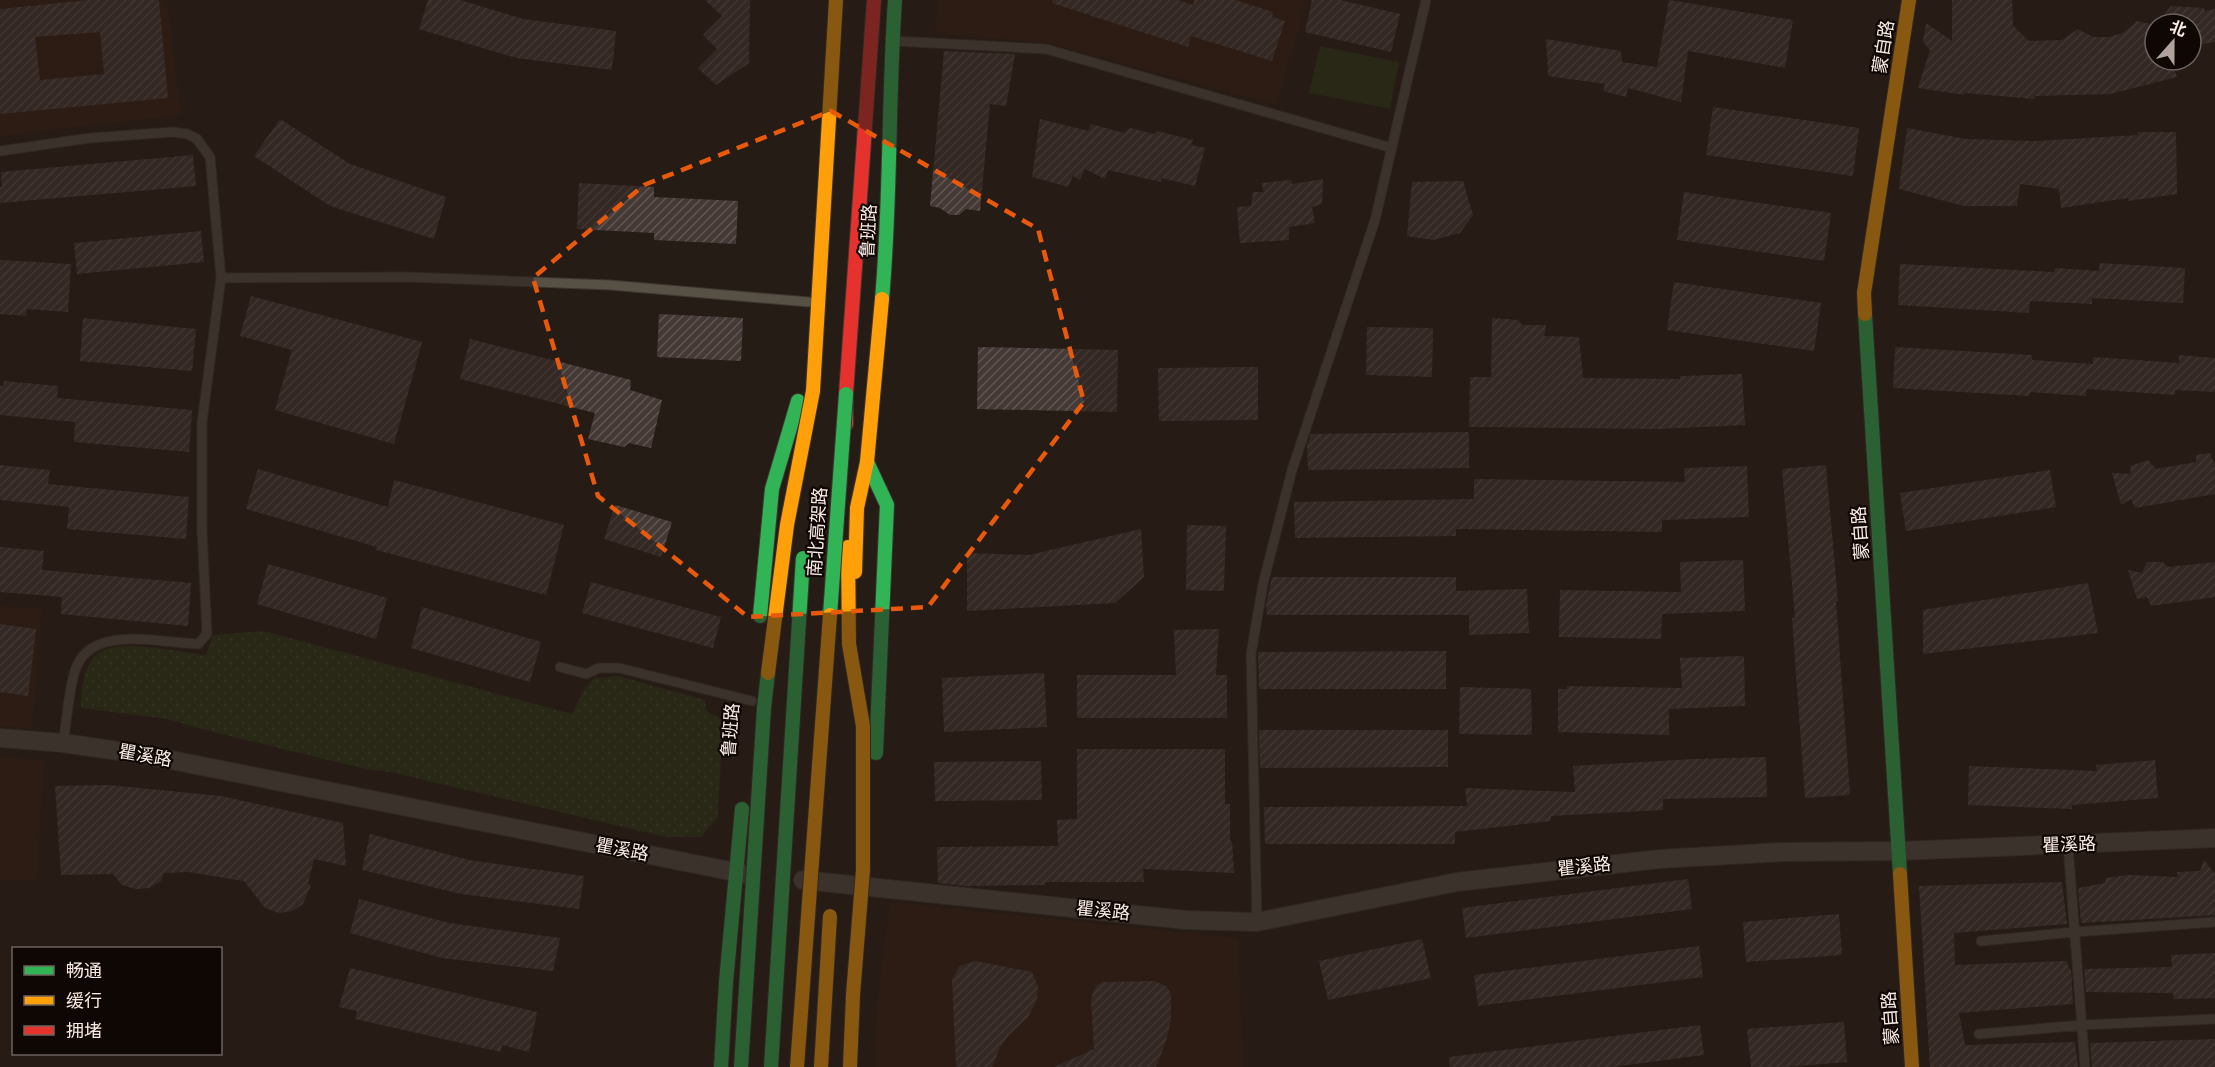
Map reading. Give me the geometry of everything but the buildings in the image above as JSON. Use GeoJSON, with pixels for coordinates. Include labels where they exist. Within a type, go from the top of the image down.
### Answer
{"type":"FeatureCollection","features":[{"type":"Feature","properties":{"kind":"main road","name":"南北高架路"},"geometry":{"type":"LineString","coordinates":[[806,498],[836,0]]}},
{"type":"Feature","properties":{"kind":"main road","name":"南北高架路"},"geometry":{"type":"LineString","coordinates":[[797,1067],[874,0]]}},
{"type":"Feature","properties":{"kind":"main road","name":"鲁班路"},"geometry":{"type":"LineString","coordinates":[[849,825],[856,508],[867,462],[888,233],[895,0]]}},
{"type":"Feature","properties":{"kind":"main road","name":"蒙自路"},"geometry":{"type":"LineString","coordinates":[[1909,0],[1864,293],[1912,1067]]}},
{"type":"Feature","properties":{"kind":"main road"},"geometry":{"type":"LineString","coordinates":[[773,806],[798,502],[798,400],[809,302],[821,23]]}},
{"type":"Feature","properties":{"kind":"main road"},"geometry":{"type":"LineString","coordinates":[[741,1067],[764,708],[787,525],[813,391]]}},
{"type":"Feature","properties":{"kind":"main road"},"geometry":{"type":"LineString","coordinates":[[844,704],[849,644],[846,393]]}},
{"type":"Feature","properties":{"kind":"main road"},"geometry":{"type":"LineString","coordinates":[[758,633],[772,489],[798,400]]}},
{"type":"Feature","properties":{"kind":"main road"},"geometry":{"type":"LineString","coordinates":[[861,1067],[887,505],[867,462]]}},
{"type":"Feature","properties":{"kind":"main road","name":"南北高架路"},"geometry":{"type":"LineString","coordinates":[[771,1067],[803,545]]}},
{"type":"Feature","properties":{"kind":"main road"},"geometry":{"type":"LineString","coordinates":[[849,644],[863,726],[863,870],[850,1067]]}},
{"type":"Feature","properties":{"kind":"main road","name":"鲁班路"},"geometry":{"type":"LineString","coordinates":[[748,747],[756,656]]}},
{"type":"Feature","properties":{"kind":"main road"},"geometry":{"type":"LineString","coordinates":[[722,1067],[726,982],[744,793]]}},
{"type":"Feature","properties":{"kind":"main road"},"geometry":{"type":"LineString","coordinates":[[821,1067],[833,869]]}},
{"type":"Feature","properties":{"kind":"main road"},"geometry":{"type":"LineString","coordinates":[[834,1067],[845,918]]}},
{"type":"Feature","properties":{"kind":"main road"},"geometry":{"type":"LineString","coordinates":[[754,1067],[760,983]]}},
{"type":"Feature","properties":{"kind":"street","name":"瞿溪路"},"geometry":{"type":"LineString","coordinates":[[0,738],[63,743],[146,755],[736,873],[1186,920],[1257,922],[1457,882],[1659,859],[1782,852],[1899,851],[2215,838]]}},
{"type":"Feature","properties":{"kind":"lane"},"geometry":{"type":"LineString","coordinates":[[1257,922],[1251,654],[1263,584],[1292,470],[1375,220],[1426,0]]}},
{"type":"Feature","properties":{"kind":"lane"},"geometry":{"type":"LineString","coordinates":[[892,41],[1046,49],[1392,148]]}},
{"type":"Feature","properties":{"kind":"lane"},"geometry":{"type":"LineString","coordinates":[[0,151],[90,138],[173,132],[187,134],[197,139],[210,157],[221,278],[202,422],[202,530],[207,634],[198,644],[115,639],[93,646],[81,658],[74,672],[63,743]]}},
{"type":"Feature","properties":{"kind":"lane"},"geometry":{"type":"LineString","coordinates":[[221,278],[408,278],[610,285],[809,302]]}},
{"type":"Feature","properties":{"kind":"lane"},"geometry":{"type":"LineString","coordinates":[[560,667],[586,674],[599,668],[619,668],[752,701]]}},
{"type":"Feature","properties":{"kind":"lane"},"geometry":{"type":"LineString","coordinates":[[2068,845],[2085,1067]]}},
{"type":"Feature","properties":{"kind":"lane"},"geometry":{"type":"LineString","coordinates":[[1981,941],[2215,922]]}},
{"type":"Feature","properties":{"kind":"lane"},"geometry":{"type":"LineString","coordinates":[[1979,1034],[2082,1025],[2215,1019]]}},
{"type":"Feature","properties":{"kind":"highlighted area"},"geometry":{"type":"Polygon","coordinates":[[[831,111],[1038,229],[1084,402],[928,607],[748,617],[598,496],[533,278],[644,185],[831,111]]]}},
{"type":"Feature","properties":{"kind":"shaded area"},"geometry":{"type":"Polygon","coordinates":[[[0,0],[167,0],[181,115],[0,136],[0,0]]]}},
{"type":"Feature","properties":{"kind":"shaded area"},"geometry":{"type":"Polygon","coordinates":[[[938,0],[1307,0],[1276,105],[1047,43],[935,33],[938,0]]]}},
{"type":"Feature","properties":{"kind":"shaded area"},"geometry":{"type":"Polygon","coordinates":[[[0,606],[42,609],[32,729],[0,726],[0,606]]]}},
{"type":"Feature","properties":{"kind":"shaded area"},"geometry":{"type":"Polygon","coordinates":[[[0,757],[44,760],[37,880],[0,880],[0,757]]]}},
{"type":"Feature","properties":{"kind":"shaded area"},"geometry":{"type":"Polygon","coordinates":[[[890,902],[1238,938],[1243,1067],[875,1067],[877,1007],[890,902]]]}},
{"type":"Feature","properties":{"kind":"green space"},"geometry":{"type":"Polygon","coordinates":[[[1320,46],[1399,62],[1390,109],[1309,93],[1320,46]]]}},
{"type":"Feature","properties":{"kind":"green space"},"geometry":{"type":"Polygon","coordinates":[[[264,631],[572,714],[583,691],[594,678],[618,676],[705,700],[707,712],[723,720],[718,817],[701,837],[666,837],[390,772],[366,769],[167,719],[81,708],[87,667],[97,654],[104,650],[114,647],[139,646],[206,655],[213,635],[264,631]]]}},
{"type":"Feature","properties":{"kind":"traffic: fast"},"geometry":{"type":"LineString","coordinates":[[882,299],[895,0]]}},
{"type":"Feature","properties":{"kind":"traffic: fast"},"geometry":{"type":"LineString","coordinates":[[1865,314],[1900,874]]}},
{"type":"Feature","properties":{"kind":"traffic: fast"},"geometry":{"type":"LineString","coordinates":[[830,615],[846,394]]}},
{"type":"Feature","properties":{"kind":"traffic: fast"},"geometry":{"type":"LineString","coordinates":[[760,616],[772,489],[798,401]]}},
{"type":"Feature","properties":{"kind":"traffic: fast"},"geometry":{"type":"LineString","coordinates":[[867,462],[887,505],[876,753]]}},
{"type":"Feature","properties":{"kind":"traffic: fast"},"geometry":{"type":"LineString","coordinates":[[771,1067],[803,558]]}},
{"type":"Feature","properties":{"kind":"traffic: fast"},"geometry":{"type":"LineString","coordinates":[[741,1067],[768,673]]}},
{"type":"Feature","properties":{"kind":"traffic: fast"},"geometry":{"type":"LineString","coordinates":[[721,1067],[726,982],[742,809]]}},
{"type":"Feature","properties":{"kind":"traffic: slow"},"geometry":{"type":"LineString","coordinates":[[813,391],[836,0]]}},
{"type":"Feature","properties":{"kind":"traffic: slow"},"geometry":{"type":"LineString","coordinates":[[1865,314],[1864,293],[1909,0]]}},
{"type":"Feature","properties":{"kind":"traffic: slow"},"geometry":{"type":"LineString","coordinates":[[855,572],[857,508],[867,462],[882,299]]}},
{"type":"Feature","properties":{"kind":"traffic: slow"},"geometry":{"type":"LineString","coordinates":[[768,673],[787,525],[813,391]]}},
{"type":"Feature","properties":{"kind":"traffic: slow"},"geometry":{"type":"LineString","coordinates":[[848,547],[849,644]]}},
{"type":"Feature","properties":{"kind":"traffic: slow"},"geometry":{"type":"LineString","coordinates":[[797,1067],[830,615]]}},
{"type":"Feature","properties":{"kind":"traffic: slow"},"geometry":{"type":"LineString","coordinates":[[849,644],[863,726],[863,870],[850,1067]]}},
{"type":"Feature","properties":{"kind":"traffic: slow"},"geometry":{"type":"LineString","coordinates":[[1900,874],[1912,1067]]}},
{"type":"Feature","properties":{"kind":"traffic: slow"},"geometry":{"type":"LineString","coordinates":[[821,1067],[830,916]]}},
{"type":"Feature","properties":{"kind":"traffic: jam"},"geometry":{"type":"LineString","coordinates":[[846,424],[846,394],[874,0]]}}]}
